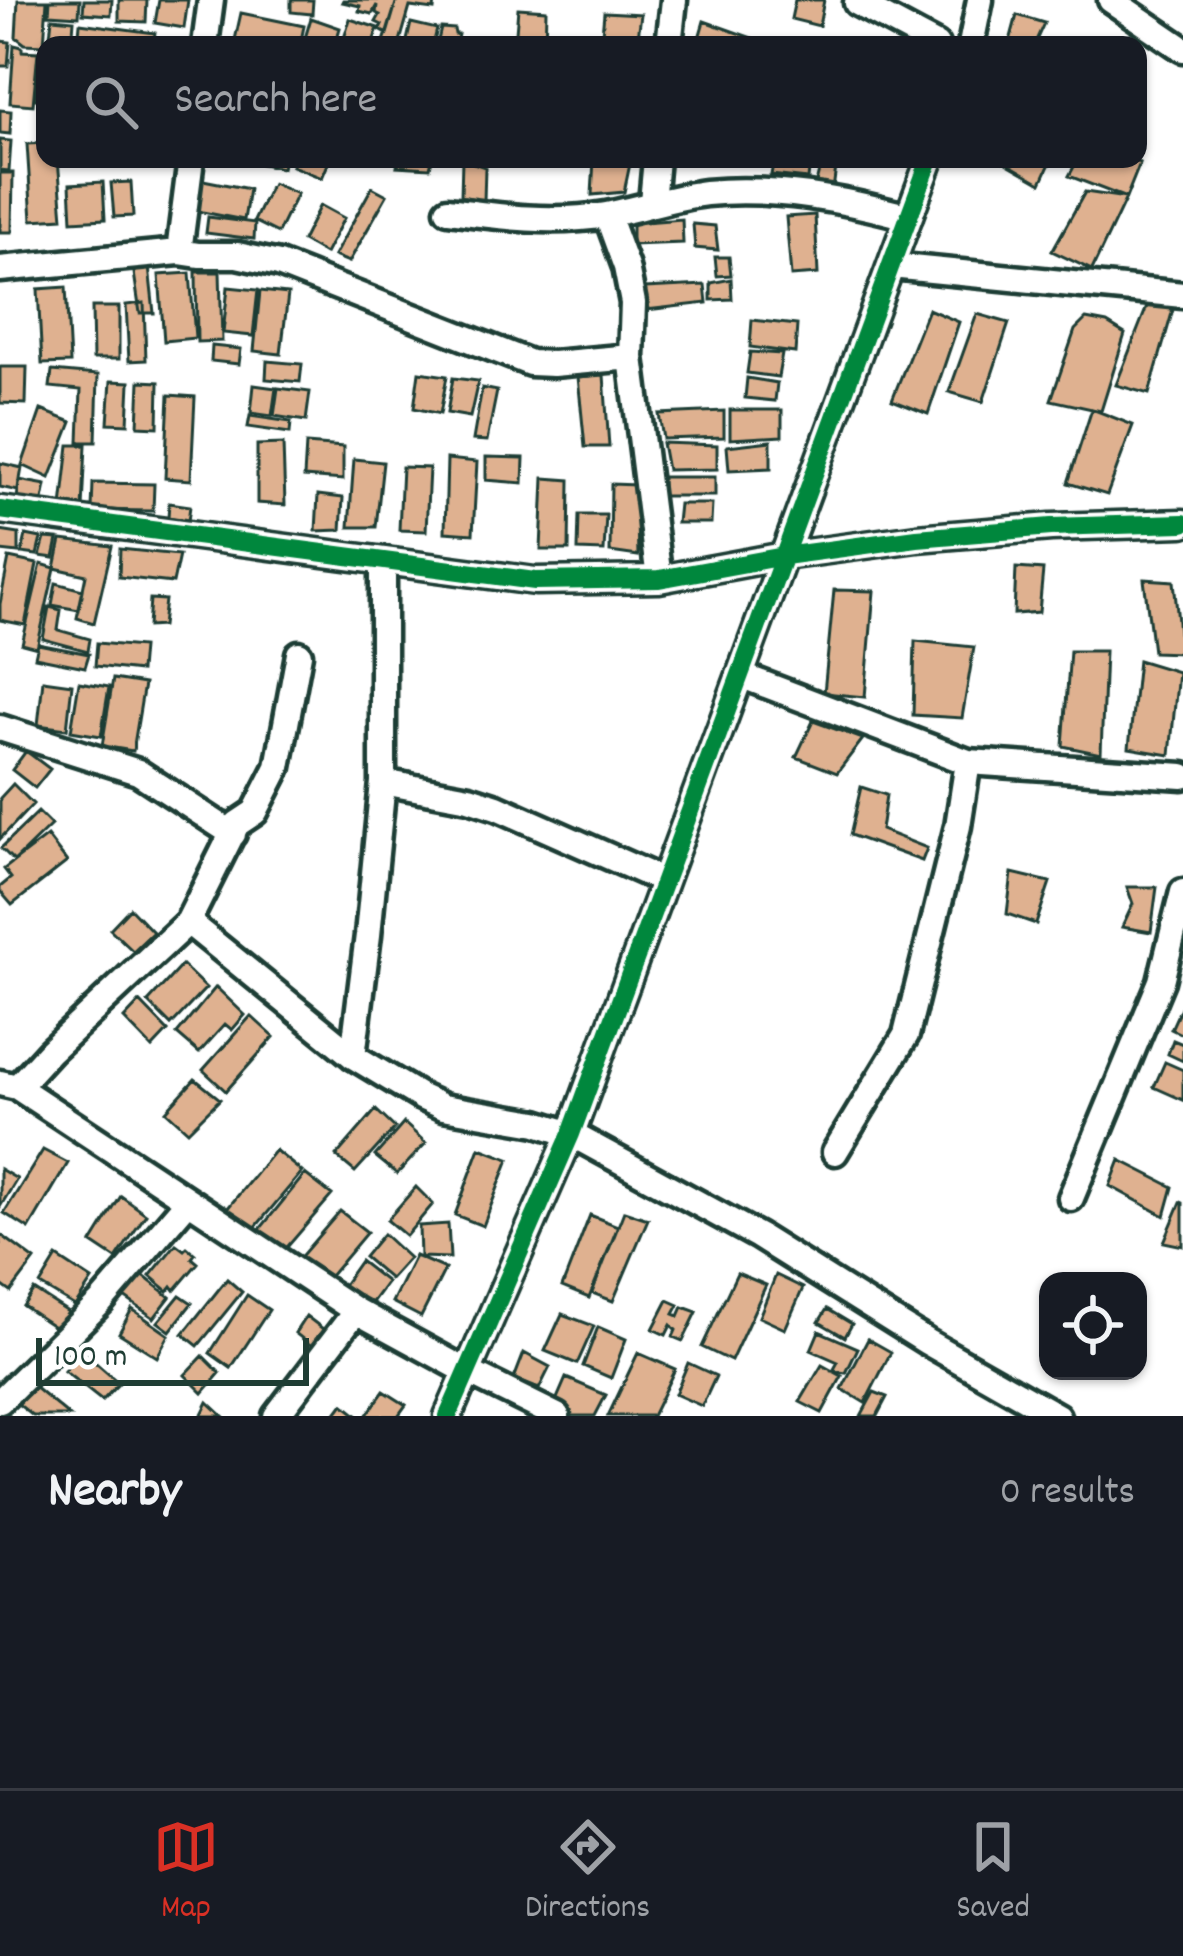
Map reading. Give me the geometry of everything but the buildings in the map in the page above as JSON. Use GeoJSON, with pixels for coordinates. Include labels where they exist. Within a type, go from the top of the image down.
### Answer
{"type":"FeatureCollection","features":[{"type":"Feature","properties":{"kind":"street"},"geometry":{"type":"LineString","coordinates":[[207,36],[211,0]]}},
{"type":"Feature","properties":{"kind":"street"},"geometry":{"type":"LineString","coordinates":[[670,36],[674,0]]}},
{"type":"Feature","properties":{"kind":"street"},"geometry":{"type":"LineString","coordinates":[[973,36],[980,0]]}},
{"type":"Feature","properties":{"kind":"street"},"geometry":{"type":"LineString","coordinates":[[1111,0],[1183,50]]}},
{"type":"Feature","properties":{"kind":"street"},"geometry":{"type":"LineString","coordinates":[[857,3],[919,36]]}},
{"type":"Feature","properties":{"kind":"street"},"geometry":{"type":"LineString","coordinates":[[179,252],[190,168]]}},
{"type":"Feature","properties":{"kind":"street"},"geometry":{"type":"LineString","coordinates":[[652,202],[655,168]]}},
{"type":"Feature","properties":{"kind":"street"},"geometry":{"type":"LineString","coordinates":[[448,1416],[571,1134],[927,168]]}},
{"type":"Feature","properties":{"kind":"street"},"geometry":{"type":"LineString","coordinates":[[448,210],[514,219],[607,214],[709,193],[770,192],[909,217]]}},
{"type":"Feature","properties":{"kind":"street"},"geometry":{"type":"LineString","coordinates":[[607,214],[633,303],[631,357],[659,579]]}},
{"type":"Feature","properties":{"kind":"street"},"geometry":{"type":"LineString","coordinates":[[0,268],[179,252],[237,255],[279,264],[530,363],[631,357]]}},
{"type":"Feature","properties":{"kind":"street"},"geometry":{"type":"LineString","coordinates":[[891,266],[1183,295]]}},
{"type":"Feature","properties":{"kind":"street"},"geometry":{"type":"LineString","coordinates":[[0,511],[535,581],[659,579],[917,538],[1183,523]]}},
{"type":"Feature","properties":{"kind":"street"},"geometry":{"type":"LineString","coordinates":[[353,1056],[383,782],[383,560]]}},
{"type":"Feature","properties":{"kind":"street"},"geometry":{"type":"LineString","coordinates":[[298,653],[278,767],[255,812],[237,824],[188,922],[9,1085],[356,1311],[557,1416]]}},
{"type":"Feature","properties":{"kind":"street"},"geometry":{"type":"LineString","coordinates":[[740,675],[968,762],[1183,776]]}},
{"type":"Feature","properties":{"kind":"street"},"geometry":{"type":"LineString","coordinates":[[0,728],[138,772],[233,834]]}},
{"type":"Feature","properties":{"kind":"street"},"geometry":{"type":"LineString","coordinates":[[836,1152],[906,1035],[958,826],[968,762]]}},
{"type":"Feature","properties":{"kind":"street"},"geometry":{"type":"LineString","coordinates":[[383,782],[496,807],[664,880]]}},
{"type":"Feature","properties":{"kind":"street"},"geometry":{"type":"LineString","coordinates":[[1071,1198],[1161,981],[1183,892]]}},
{"type":"Feature","properties":{"kind":"street"},"geometry":{"type":"LineString","coordinates":[[188,922],[353,1056],[443,1106],[571,1134],[758,1236],[927,1342],[1057,1416]]}},
{"type":"Feature","properties":{"kind":"street"},"geometry":{"type":"LineString","coordinates":[[0,1400],[101,1302],[188,1201]]}},
{"type":"Feature","properties":{"kind":"street"},"geometry":{"type":"LineString","coordinates":[[276,1416],[356,1311]]}},
{"type":"Feature","properties":{"kind":"cycle path"},"geometry":{"type":"LineString","coordinates":[[448,1416],[571,1134],[927,168]]}},
{"type":"Feature","properties":{"kind":"cycle path"},"geometry":{"type":"LineString","coordinates":[[0,510],[535,581],[659,579],[917,538],[1183,523]]}}]}
